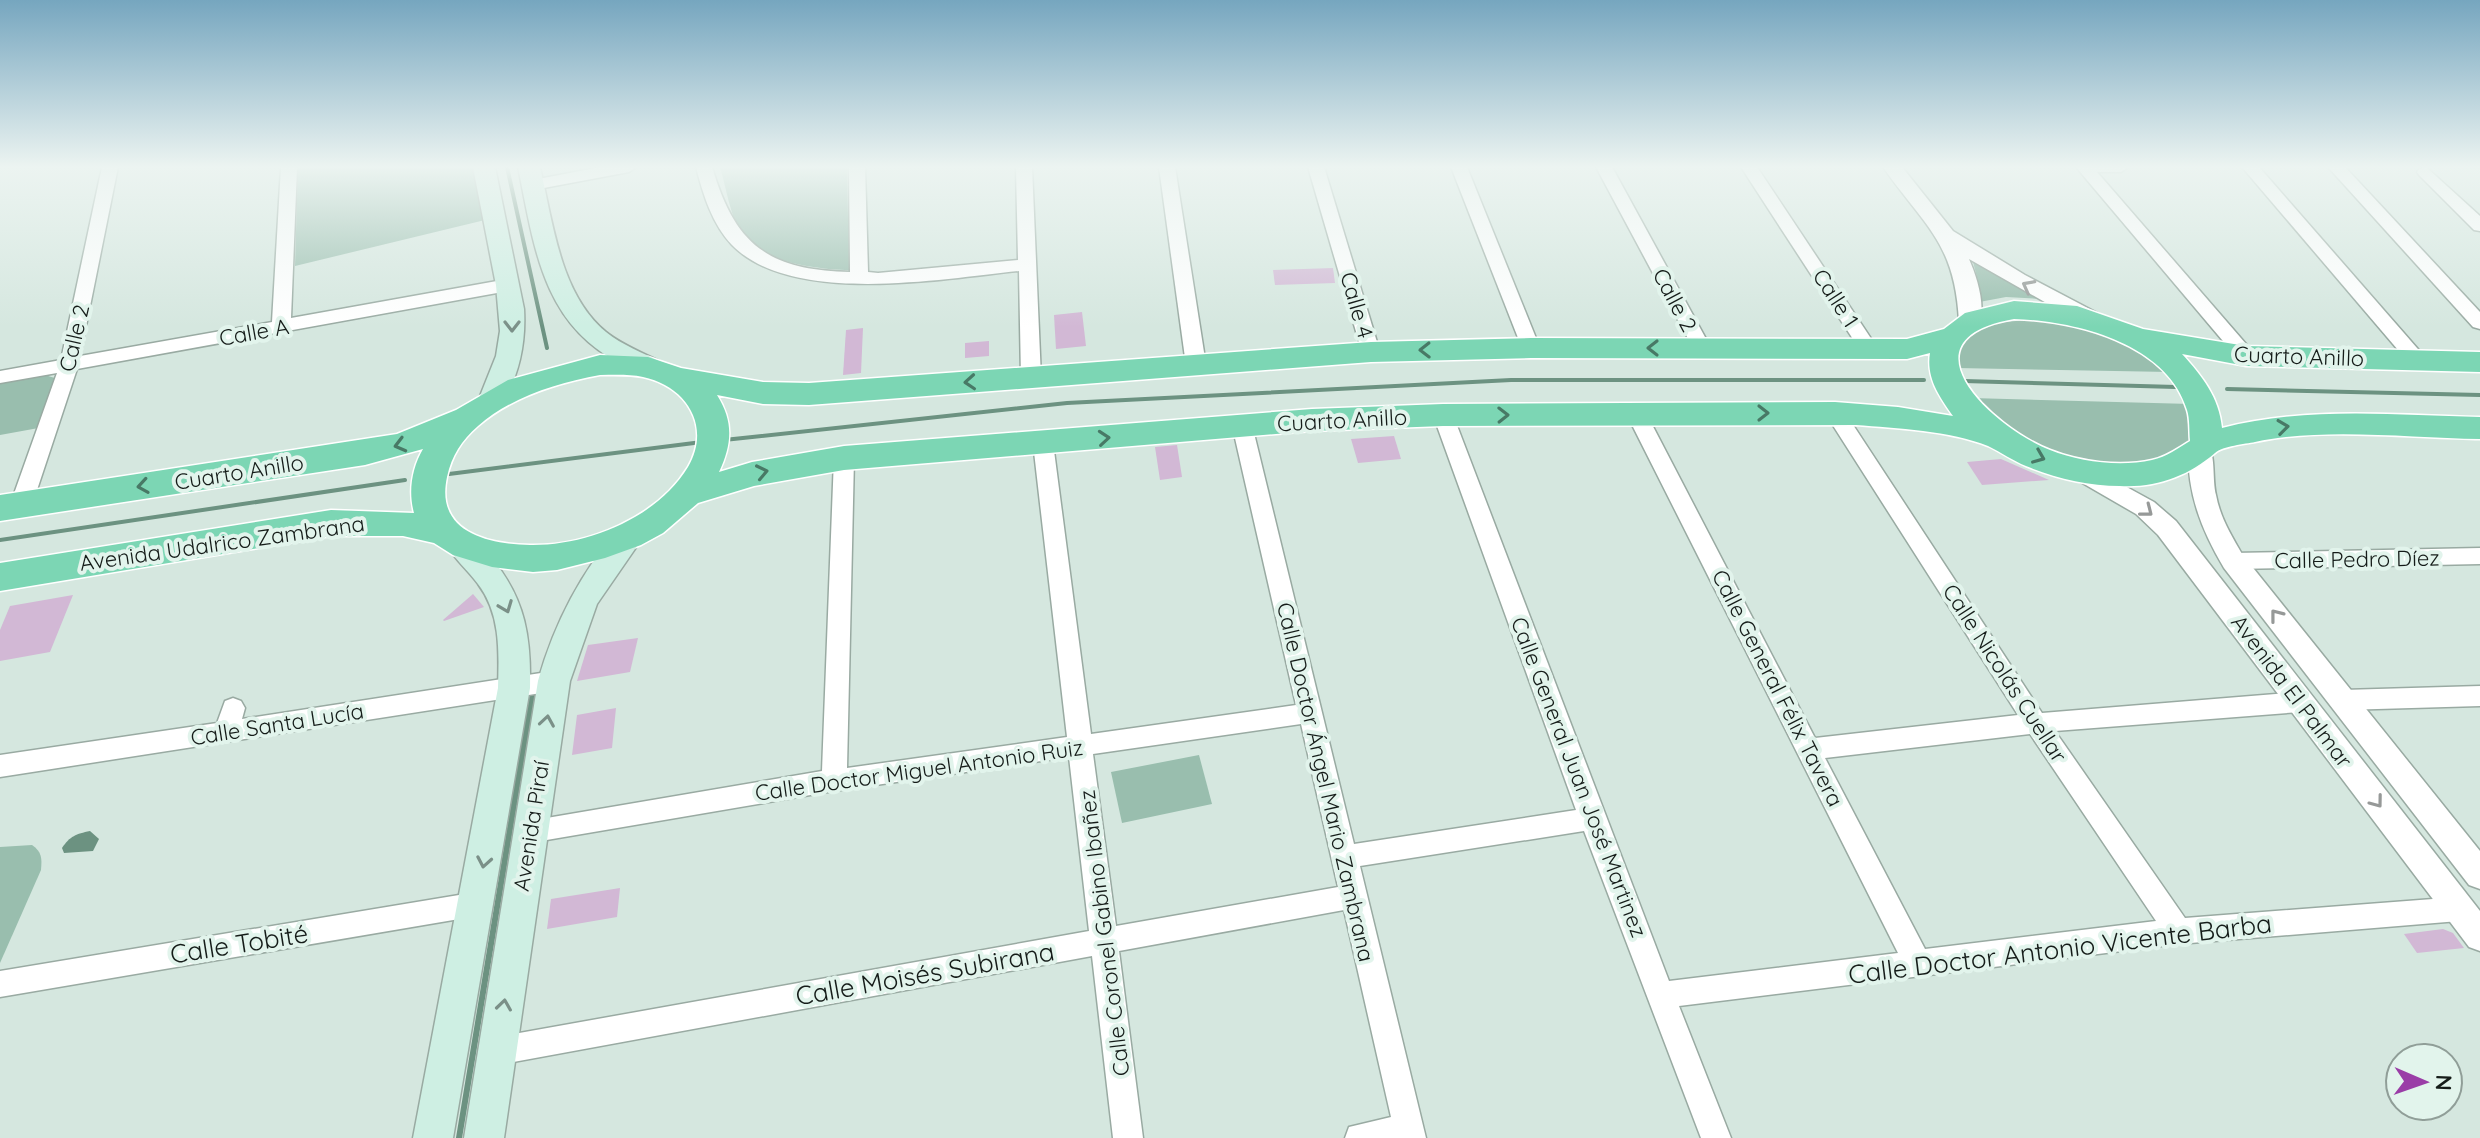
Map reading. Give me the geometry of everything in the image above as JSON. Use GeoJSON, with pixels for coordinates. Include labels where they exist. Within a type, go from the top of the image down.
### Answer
{"type":"FeatureCollection","features":[{"type":"Feature","properties":{"kind":"highway"},"geometry":{"type":"LineString","coordinates":[[666,373],[696,389],[708,402],[714,418],[715,440],[697,480],[662,515],[631,533],[583,551],[522,559],[489,554],[453,538],[434,519],[427,499],[428,477],[437,455],[452,434],[481,408],[530,382],[572,369],[627,365],[666,373],[763,393],[809,394],[1371,352],[1531,348],[1907,349],[1956,340],[1990,314],[2027,310],[2069,314],[2109,327],[2152,348],[2178,368],[2202,402],[2209,423],[2203,446]]}},
{"type":"Feature","properties":{"kind":"highway","name":"Cuarto Anillo"},"geometry":{"type":"LineString","coordinates":[[2109,327],[2185,347],[2246,356],[2480,362]]}},
{"type":"Feature","properties":{"kind":"highway"},"geometry":{"type":"LineString","coordinates":[[1956,340],[1945,374],[1958,400],[1973,417],[2000,438],[2052,463],[2081,471],[2119,476],[2153,473],[2181,464],[2203,446],[2258,430],[2304,424],[2480,428]]}},
{"type":"Feature","properties":{"kind":"highway","name":"Cuarto Anillo"},"geometry":{"type":"LineString","coordinates":[[10,506],[365,453],[405,444],[481,408]]}},
{"type":"Feature","properties":{"kind":"highway","name":"Cuarto Anillo"},"geometry":{"type":"LineString","coordinates":[[697,480],[844,458],[1242,425],[1443,415],[1884,415],[1940,422],[2000,438]]}},
{"type":"Feature","properties":{"kind":"highway","name":"Avenida Udalrico Zambrana"},"geometry":{"type":"LineString","coordinates":[[0,577],[331,523],[403,523],[453,538]]}},
{"type":"Feature","properties":{"kind":"main road"},"geometry":{"type":"LineString","coordinates":[[481,408],[511,350],[513,326],[495,220]]}},
{"type":"Feature","properties":{"kind":"main road"},"geometry":{"type":"LineString","coordinates":[[542,220],[558,280],[576,317],[596,337],[622,354],[666,373]]}},
{"type":"Feature","properties":{"kind":"main road","name":"Avenida Piraí"},"geometry":{"type":"LineString","coordinates":[[433,1138],[477,904],[534,684],[585,593],[631,533]]}},
{"type":"Feature","properties":{"kind":"main road","name":"Avenida Piraí"},"geometry":{"type":"LineString","coordinates":[[453,538],[487,571],[506,601],[534,684],[529,832],[484,1138]]}},
{"type":"Feature","properties":{"kind":"street","name":"Calle 2"},"geometry":{"type":"LineString","coordinates":[[10,506],[69,365],[99,220]]}},
{"type":"Feature","properties":{"kind":"street"},"geometry":{"type":"LineString","coordinates":[[281,327],[286,220]]}},
{"type":"Feature","properties":{"kind":"street"},"geometry":{"type":"LineString","coordinates":[[724,220],[740,244],[762,258],[802,273],[859,279],[1027,265]]}},
{"type":"Feature","properties":{"kind":"street"},"geometry":{"type":"LineString","coordinates":[[858,220],[859,279]]}},
{"type":"Feature","properties":{"kind":"street"},"geometry":{"type":"LineString","coordinates":[[1026,220],[1031,378]]}},
{"type":"Feature","properties":{"kind":"street"},"geometry":{"type":"LineString","coordinates":[[1175,220],[1196,365]]}},
{"type":"Feature","properties":{"kind":"street","name":"Calle 4"},"geometry":{"type":"LineString","coordinates":[[1332,220],[1371,352]]}},
{"type":"Feature","properties":{"kind":"street"},"geometry":{"type":"LineString","coordinates":[[1480,220],[1531,348]]}},
{"type":"Feature","properties":{"kind":"street","name":"Calle 2"},"geometry":{"type":"LineString","coordinates":[[1633,220],[1702,348]]}},
{"type":"Feature","properties":{"kind":"street","name":"Calle 1"},"geometry":{"type":"LineString","coordinates":[[1784,220],[1869,349]]}},
{"type":"Feature","properties":{"kind":"street"},"geometry":{"type":"LineString","coordinates":[[1933,220],[1962,267],[1968,285],[1956,340]]}},
{"type":"Feature","properties":{"kind":"street"},"geometry":{"type":"LineString","coordinates":[[2130,220],[2246,356]]}},
{"type":"Feature","properties":{"kind":"street"},"geometry":{"type":"LineString","coordinates":[[2296,220],[2417,360]]}},
{"type":"Feature","properties":{"kind":"street"},"geometry":{"type":"LineString","coordinates":[[2385,220],[2480,323]]}},
{"type":"Feature","properties":{"kind":"street"},"geometry":{"type":"LineString","coordinates":[[1944,234],[2017,280],[2109,327]]}},
{"type":"Feature","properties":{"kind":"street","name":"Calle A"},"geometry":{"type":"LineString","coordinates":[[0,377],[508,285]]}},
{"type":"Feature","properties":{"kind":"street","name":"Calle General Félix Tavera"},"geometry":{"type":"LineString","coordinates":[[1636,413],[1919,965]]}},
{"type":"Feature","properties":{"kind":"street","name":"Calle Nicolás Cuellar"},"geometry":{"type":"LineString","coordinates":[[1835,413],[2036,723],[2178,931]]}},
{"type":"Feature","properties":{"kind":"street","name":"Calle General Juan José Martinez"},"geometry":{"type":"LineString","coordinates":[[1443,415],[1592,819],[1716,1138]]}},
{"type":"Feature","properties":{"kind":"street","name":"Calle Doctor Ángel Mario Zambrana"},"geometry":{"type":"LineString","coordinates":[[1242,425],[1410,1133]]}},
{"type":"Feature","properties":{"kind":"street","name":"Calle Coronel Gabino Ibañez"},"geometry":{"type":"LineString","coordinates":[[1043,443],[1128,1138]]}},
{"type":"Feature","properties":{"kind":"street","name":"Avenida El Palmar"},"geometry":{"type":"LineString","coordinates":[[2203,446],[2199,475],[2206,512],[2233,561],[2479,873]]}},
{"type":"Feature","properties":{"kind":"street"},"geometry":{"type":"LineString","coordinates":[[834,780],[844,458]]}},
{"type":"Feature","properties":{"kind":"street","name":"Avenida El Palmar"},"geometry":{"type":"LineString","coordinates":[[2081,471],[2145,508],[2167,528],[2480,936]]}},
{"type":"Feature","properties":{"kind":"street","name":"Calle Pedro Díez"},"geometry":{"type":"LineString","coordinates":[[2233,561],[2480,556]]}},
{"type":"Feature","properties":{"kind":"street"},"geometry":{"type":"LineString","coordinates":[[2277,670],[2287,662],[2315,665]]}},
{"type":"Feature","properties":{"kind":"street","name":"Calle Santa Lucía"},"geometry":{"type":"LineString","coordinates":[[0,766],[534,684]]}},
{"type":"Feature","properties":{"kind":"street"},"geometry":{"type":"LineString","coordinates":[[2343,700],[2480,696]]}},
{"type":"Feature","properties":{"kind":"street"},"geometry":{"type":"LineString","coordinates":[[1810,749],[2036,723],[2300,702]]}},
{"type":"Feature","properties":{"kind":"street"},"geometry":{"type":"LineString","coordinates":[[226,732],[233,708]]}},
{"type":"Feature","properties":{"kind":"street","name":"Calle Doctor Miguel Antonio Ruiz"},"geometry":{"type":"LineString","coordinates":[[529,832],[834,780],[1309,713]]}},
{"type":"Feature","properties":{"kind":"street"},"geometry":{"type":"LineString","coordinates":[[1344,857],[1592,819]]}},
{"type":"Feature","properties":{"kind":"street","name":"Calle Moisés Subirana"},"geometry":{"type":"LineString","coordinates":[[497,1051],[1354,896]]}},
{"type":"Feature","properties":{"kind":"street","name":"Calle Tobité"},"geometry":{"type":"LineString","coordinates":[[0,984],[477,904]]}},
{"type":"Feature","properties":{"kind":"street","name":"Calle Doctor Antonio Vicente Barba"},"geometry":{"type":"LineString","coordinates":[[1662,995],[2178,931],[2459,909]]}},
{"type":"Feature","properties":{"kind":"street"},"geometry":{"type":"LineString","coordinates":[[1360,1138],[1410,1133]]}},
{"type":"Feature","properties":{"kind":"shaded area"},"geometry":{"type":"Polygon","coordinates":[[[296,220],[485,220],[295,266],[296,220]]]}},
{"type":"Feature","properties":{"kind":"shaded area"},"geometry":{"type":"Polygon","coordinates":[[[735,220],[848,220],[849,270],[822,268],[773,257],[747,243],[735,220]]]}},
{"type":"Feature","properties":{"kind":"shaded area"},"geometry":{"type":"Polygon","coordinates":[[[1973,262],[2041,299],[2006,297],[1974,303],[1978,281],[1973,262]]]}},
{"type":"Feature","properties":{"kind":"shaded area"},"geometry":{"type":"Polygon","coordinates":[[[2026,320],[2065,324],[2102,335],[2138,351],[2170,372],[1957,368],[1955,355],[1970,333],[1995,323],[2026,320]]]}},
{"type":"Feature","properties":{"kind":"shaded area"},"geometry":{"type":"Polygon","coordinates":[[[45,375],[58,379],[44,427],[0,435],[0,383],[45,375]]]}},
{"type":"Feature","properties":{"kind":"shaded area"},"geometry":{"type":"Polygon","coordinates":[[[1971,398],[2191,404],[2192,435],[2181,450],[2158,461],[2139,465],[2097,464],[2038,445],[2008,428],[1971,398]]]}},
{"type":"Feature","properties":{"kind":"shaded area"},"geometry":{"type":"Polygon","coordinates":[[[1199,755],[1212,804],[1122,823],[1111,772],[1199,755]]]}},
{"type":"Feature","properties":{"kind":"shaded area"},"geometry":{"type":"Polygon","coordinates":[[[90,831],[99,839],[93,851],[64,853],[62,848],[71,838],[90,831]]]}},
{"type":"Feature","properties":{"kind":"shaded area"},"geometry":{"type":"Polygon","coordinates":[[[32,845],[41,856],[41,870],[0,963],[0,847],[32,845]]]}},
{"type":"Feature","properties":{"kind":"building"},"geometry":{"type":"Polygon","coordinates":[[[1333,268],[1335,283],[1275,285],[1273,270],[1333,268]]]}},
{"type":"Feature","properties":{"kind":"building"},"geometry":{"type":"Polygon","coordinates":[[[1082,312],[1086,346],[1056,349],[1054,315],[1082,312]]]}},
{"type":"Feature","properties":{"kind":"building"},"geometry":{"type":"Polygon","coordinates":[[[863,328],[861,373],[843,375],[846,330],[863,328]]]}},
{"type":"Feature","properties":{"kind":"building"},"geometry":{"type":"Polygon","coordinates":[[[989,341],[989,356],[965,358],[965,343],[989,341]]]}},
{"type":"Feature","properties":{"kind":"building"},"geometry":{"type":"Polygon","coordinates":[[[1394,436],[1401,459],[1358,463],[1351,439],[1394,436]]]}},
{"type":"Feature","properties":{"kind":"building"},"geometry":{"type":"Polygon","coordinates":[[[1177,445],[1182,477],[1160,480],[1155,447],[1177,445]]]}},
{"type":"Feature","properties":{"kind":"building"},"geometry":{"type":"Polygon","coordinates":[[[2001,459],[2049,480],[1982,485],[1967,462],[2001,459]]]}},
{"type":"Feature","properties":{"kind":"building"},"geometry":{"type":"Polygon","coordinates":[[[473,594],[484,607],[443,620],[473,594]]]}},
{"type":"Feature","properties":{"kind":"building"},"geometry":{"type":"Polygon","coordinates":[[[73,595],[50,652],[0,661],[0,630],[10,606],[73,595]]]}},
{"type":"Feature","properties":{"kind":"building"},"geometry":{"type":"Polygon","coordinates":[[[638,638],[630,672],[577,681],[588,645],[638,638]]]}},
{"type":"Feature","properties":{"kind":"building"},"geometry":{"type":"Polygon","coordinates":[[[616,708],[612,748],[572,755],[577,715],[616,708]]]}},
{"type":"Feature","properties":{"kind":"building"},"geometry":{"type":"Polygon","coordinates":[[[620,888],[617,917],[547,929],[551,899],[620,888]]]}},
{"type":"Feature","properties":{"kind":"building"},"geometry":{"type":"Polygon","coordinates":[[[2443,929],[2453,933],[2464,948],[2417,953],[2404,934],[2443,929]]]}},
{"type":"Feature","properties":{"kind":"waterway"},"geometry":{"type":"LineString","coordinates":[[519,220],[547,348]]}},
{"type":"Feature","properties":{"kind":"waterway"},"geometry":{"type":"LineString","coordinates":[[724,440],[1067,403],[1511,380],[1924,380]]}},
{"type":"Feature","properties":{"kind":"waterway"},"geometry":{"type":"LineString","coordinates":[[1964,381],[2176,387]]}},
{"type":"Feature","properties":{"kind":"waterway"},"geometry":{"type":"LineString","coordinates":[[2227,389],[2480,395]]}},
{"type":"Feature","properties":{"kind":"waterway"},"geometry":{"type":"LineString","coordinates":[[449,474],[702,442]]}},
{"type":"Feature","properties":{"kind":"waterway"},"geometry":{"type":"LineString","coordinates":[[0,540],[405,480]]}},
{"type":"Feature","properties":{"kind":"waterway"},"geometry":{"type":"LineString","coordinates":[[459,1138],[533,689]]}}]}
